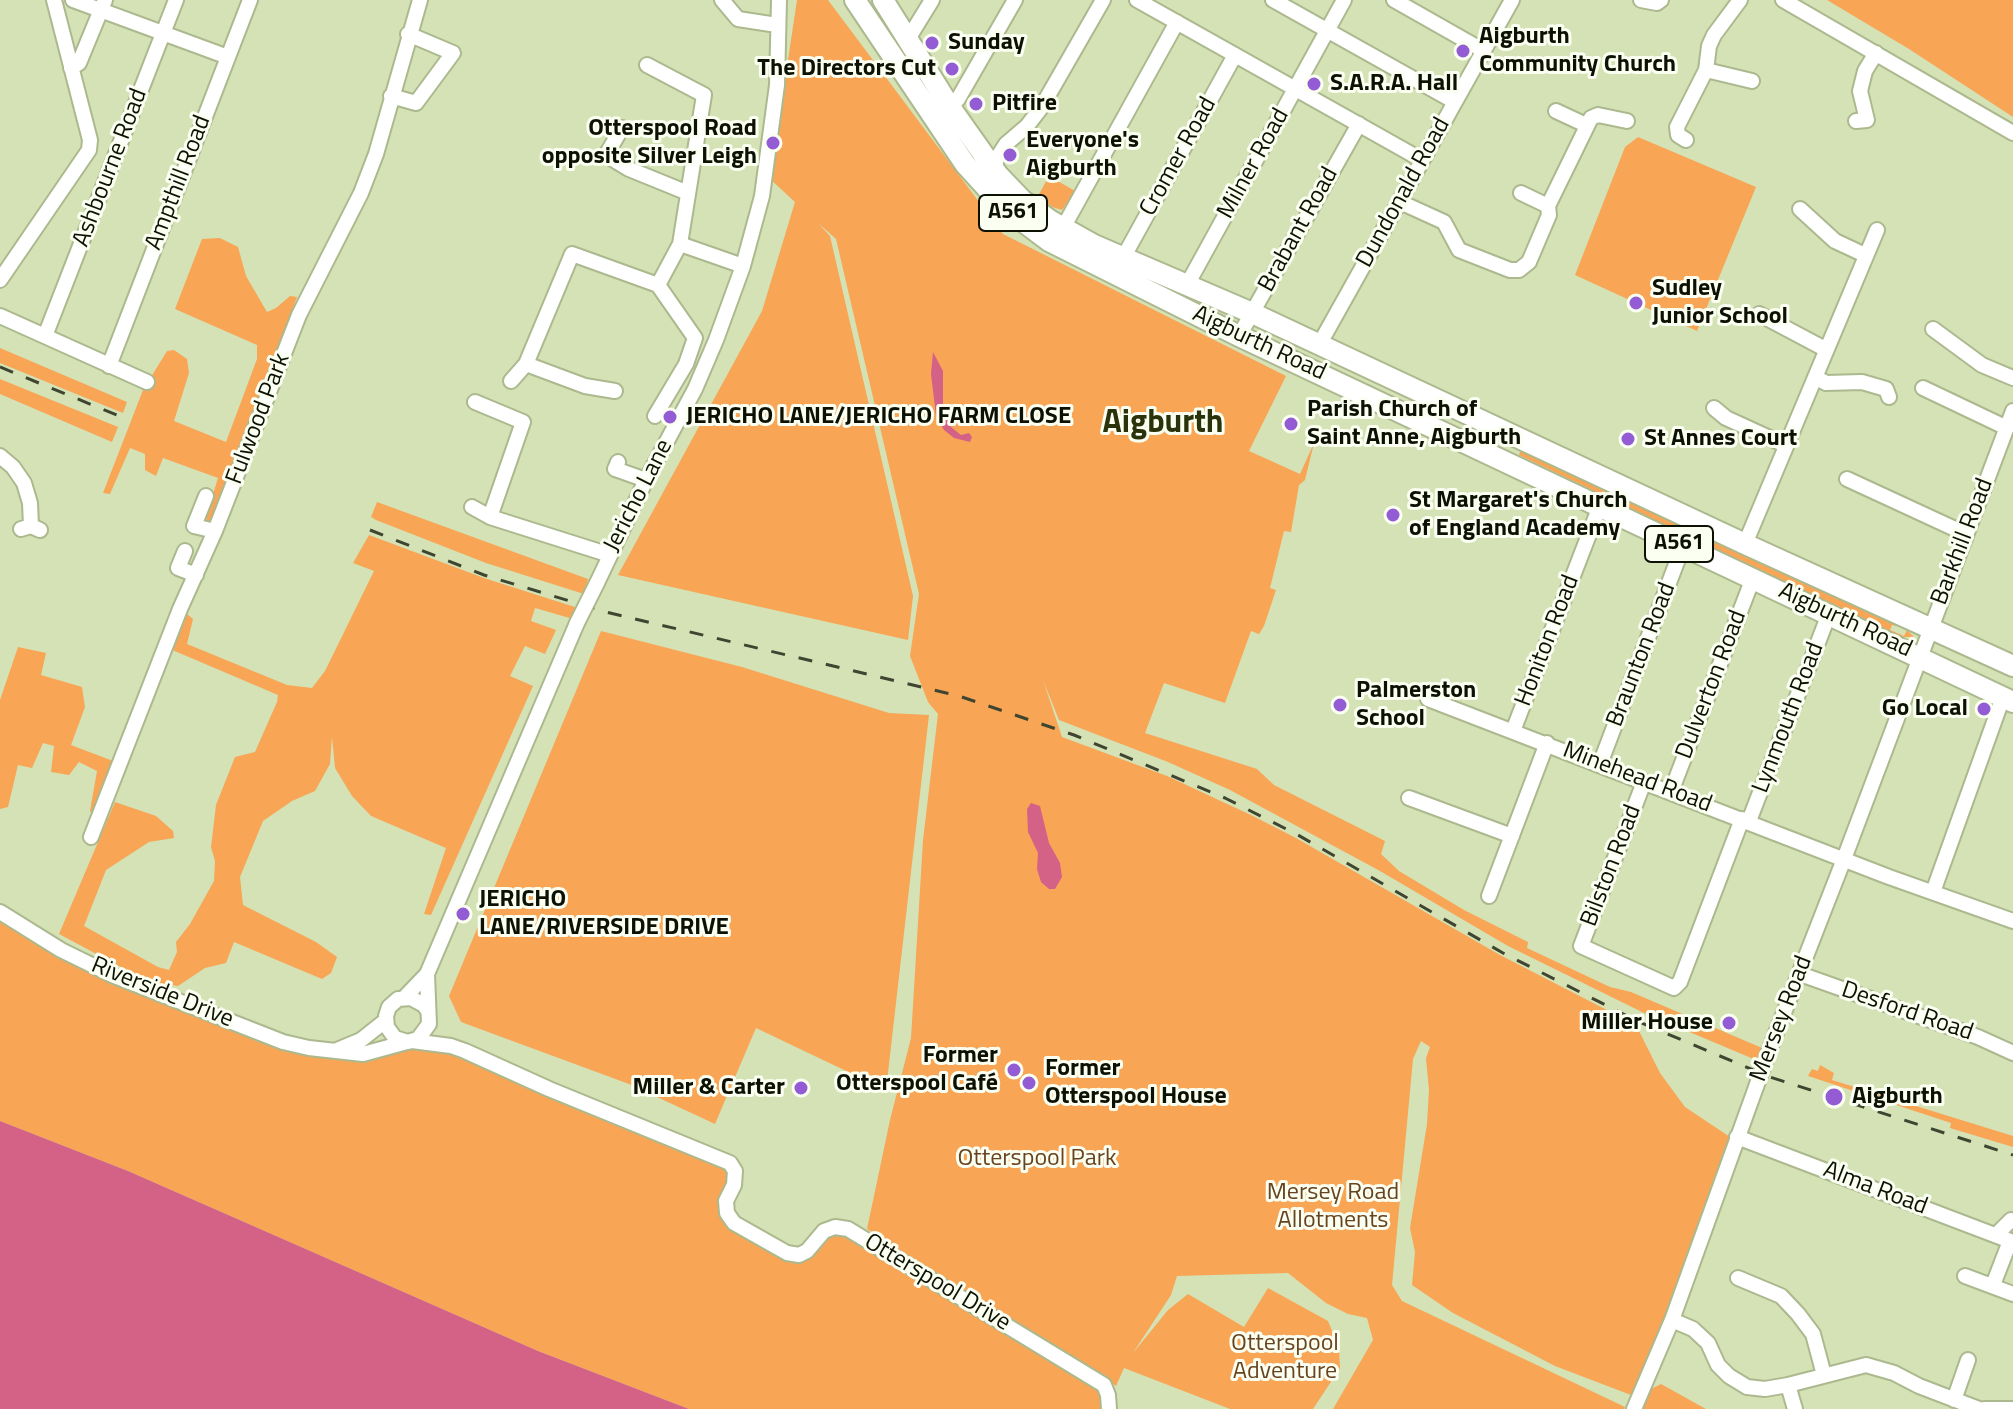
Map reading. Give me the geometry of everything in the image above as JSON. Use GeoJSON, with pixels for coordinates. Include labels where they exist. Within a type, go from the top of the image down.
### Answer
{"type":"FeatureCollection","features":[{"type":"Feature","properties":{"kind":"highway","name":"Aigburth Road"},"geometry":{"type":"LineString","coordinates":[[883,0],[950,107],[998,175],[1022,200],[1063,228],[2013,666]]}},
{"type":"Feature","properties":{"kind":"highway","name":"Aigburth Road"},"geometry":{"type":"LineString","coordinates":[[855,2],[958,155],[1005,208],[1049,241],[1239,336],[2008,700]]}},
{"type":"Feature","properties":{"kind":"street"},"geometry":{"type":"LineString","coordinates":[[0,280],[89,150],[90,140],[54,0]]}},
{"type":"Feature","properties":{"kind":"street"},"geometry":{"type":"LineString","coordinates":[[73,0],[103,6],[163,35],[228,57]]}},
{"type":"Feature","properties":{"kind":"street","name":"Ashbourne Road"},"geometry":{"type":"LineString","coordinates":[[45,336],[176,0]]}},
{"type":"Feature","properties":{"kind":"street","name":"Ampthill Road"},"geometry":{"type":"LineString","coordinates":[[109,366],[250,0]]}},
{"type":"Feature","properties":{"kind":"street","name":"Fulwood Park"},"geometry":{"type":"LineString","coordinates":[[91,837],[299,315],[361,193],[376,154],[420,0]]}},
{"type":"Feature","properties":{"kind":"street"},"geometry":{"type":"LineString","coordinates":[[722,0],[738,19],[777,25]]}},
{"type":"Feature","properties":{"kind":"street","name":"Jericho Lane"},"geometry":{"type":"LineString","coordinates":[[404,998],[427,974],[577,623],[646,480],[695,389],[721,327],[743,266],[762,196],[777,85],[779,0]]}},
{"type":"Feature","properties":{"kind":"street"},"geometry":{"type":"LineString","coordinates":[[908,39],[932,0]]}},
{"type":"Feature","properties":{"kind":"street"},"geometry":{"type":"LineString","coordinates":[[950,107],[958,99],[1015,0]]}},
{"type":"Feature","properties":{"kind":"street"},"geometry":{"type":"LineString","coordinates":[[998,175],[996,162],[1006,144],[1027,126],[1041,108],[1103,0]]}},
{"type":"Feature","properties":{"kind":"street"},"geometry":{"type":"LineString","coordinates":[[1137,0],[1422,160]]}},
{"type":"Feature","properties":{"kind":"street"},"geometry":{"type":"LineString","coordinates":[[1273,0],[1455,102]]}},
{"type":"Feature","properties":{"kind":"street","name":"Milner Road"},"geometry":{"type":"LineString","coordinates":[[1187,285],[1344,0]]}},
{"type":"Feature","properties":{"kind":"street"},"geometry":{"type":"LineString","coordinates":[[1394,0],[1484,51]]}},
{"type":"Feature","properties":{"kind":"street","name":"Dundonald Road"},"geometry":{"type":"LineString","coordinates":[[1319,345],[1512,0]]}},
{"type":"Feature","properties":{"kind":"street"},"geometry":{"type":"LineString","coordinates":[[1641,0],[1657,3],[1661,0]]}},
{"type":"Feature","properties":{"kind":"street"},"geometry":{"type":"LineString","coordinates":[[1686,140],[1678,135],[1677,127],[1706,70],[1709,46],[1714,35],[1740,0]]}},
{"type":"Feature","properties":{"kind":"street"},"geometry":{"type":"LineString","coordinates":[[1783,0],[2013,133]]}},
{"type":"Feature","properties":{"kind":"street"},"geometry":{"type":"LineString","coordinates":[[71,68],[79,63],[103,6]]}},
{"type":"Feature","properties":{"kind":"street"},"geometry":{"type":"LineString","coordinates":[[1063,228],[1177,22]]}},
{"type":"Feature","properties":{"kind":"street"},"geometry":{"type":"LineString","coordinates":[[391,96],[416,103],[453,53],[408,34]]}},
{"type":"Feature","properties":{"kind":"street"},"geometry":{"type":"LineString","coordinates":[[1856,121],[1867,120],[1860,91],[1865,71],[1876,53]]}},
{"type":"Feature","properties":{"kind":"street","name":"Cromer Road"},"geometry":{"type":"LineString","coordinates":[[1123,258],[1235,55]]}},
{"type":"Feature","properties":{"kind":"street"},"geometry":{"type":"LineString","coordinates":[[647,65],[704,95],[680,244],[658,285]]}},
{"type":"Feature","properties":{"kind":"street"},"geometry":{"type":"LineString","coordinates":[[1706,70],[1753,85]]}},
{"type":"Feature","properties":{"kind":"street"},"geometry":{"type":"LineString","coordinates":[[1556,111],[1586,125]]}},
{"type":"Feature","properties":{"kind":"street"},"geometry":{"type":"LineString","coordinates":[[1400,202],[1444,222],[1459,250],[1510,270],[1519,270],[1529,262],[1549,215],[1548,206],[1591,118],[1598,115],[1627,121]]}},
{"type":"Feature","properties":{"kind":"street","name":"Brabant Road"},"geometry":{"type":"LineString","coordinates":[[1239,336],[1359,124]]}},
{"type":"Feature","properties":{"kind":"street"},"geometry":{"type":"LineString","coordinates":[[622,128],[606,155],[629,169],[688,193]]}},
{"type":"Feature","properties":{"kind":"street"},"geometry":{"type":"LineString","coordinates":[[975,143],[986,147],[1006,144]]}},
{"type":"Feature","properties":{"kind":"street"},"geometry":{"type":"LineString","coordinates":[[1521,193],[1548,206]]}},
{"type":"Feature","properties":{"kind":"street"},"geometry":{"type":"LineString","coordinates":[[1800,209],[1835,241],[1865,255]]}},
{"type":"Feature","properties":{"kind":"street"},"geometry":{"type":"LineString","coordinates":[[1745,544],[1877,230]]}},
{"type":"Feature","properties":{"kind":"street"},"geometry":{"type":"LineString","coordinates":[[680,244],[743,266]]}},
{"type":"Feature","properties":{"kind":"street"},"geometry":{"type":"LineString","coordinates":[[511,381],[526,364],[572,254],[658,285],[695,338],[686,364],[655,416]]}},
{"type":"Feature","properties":{"kind":"street"},"geometry":{"type":"LineString","coordinates":[[1759,314],[1825,349]]}},
{"type":"Feature","properties":{"kind":"street"},"geometry":{"type":"LineString","coordinates":[[0,316],[147,382]]}},
{"type":"Feature","properties":{"kind":"street"},"geometry":{"type":"LineString","coordinates":[[1933,329],[1982,365],[2013,378]]}},
{"type":"Feature","properties":{"kind":"street"},"geometry":{"type":"LineString","coordinates":[[526,364],[585,386],[615,391]]}},
{"type":"Feature","properties":{"kind":"street"},"geometry":{"type":"LineString","coordinates":[[1815,377],[1826,383],[1862,382],[1886,389],[1889,397]]}},
{"type":"Feature","properties":{"kind":"street"},"geometry":{"type":"LineString","coordinates":[[1923,388],[2007,428]]}},
{"type":"Feature","properties":{"kind":"street"},"geometry":{"type":"LineString","coordinates":[[475,402],[523,422],[490,517]]}},
{"type":"Feature","properties":{"kind":"street"},"geometry":{"type":"LineString","coordinates":[[1709,425],[1717,411],[1785,445]]}},
{"type":"Feature","properties":{"kind":"street","name":"Barkhill Road"},"geometry":{"type":"LineString","coordinates":[[1930,629],[2013,411]]}},
{"type":"Feature","properties":{"kind":"street"},"geometry":{"type":"LineString","coordinates":[[0,456],[13,467],[24,483],[30,503],[31,528]]}},
{"type":"Feature","properties":{"kind":"street"},"geometry":{"type":"LineString","coordinates":[[615,469],[646,480]]}},
{"type":"Feature","properties":{"kind":"street"},"geometry":{"type":"LineString","coordinates":[[1847,479],[1966,534]]}},
{"type":"Feature","properties":{"kind":"street"},"geometry":{"type":"LineString","coordinates":[[196,575],[178,568],[206,496]]}},
{"type":"Feature","properties":{"kind":"street","name":"Honiton Road"},"geometry":{"type":"LineString","coordinates":[[1513,731],[1600,506]]}},
{"type":"Feature","properties":{"kind":"street"},"geometry":{"type":"LineString","coordinates":[[472,507],[490,517],[610,555]]}},
{"type":"Feature","properties":{"kind":"street"},"geometry":{"type":"LineString","coordinates":[[190,538],[215,531]]}},
{"type":"Feature","properties":{"kind":"street","name":"Braunton Road"},"geometry":{"type":"LineString","coordinates":[[1600,764],[1683,546]]}},
{"type":"Feature","properties":{"kind":"street","name":"Dulverton Road"},"geometry":{"type":"LineString","coordinates":[[1671,792],[1753,578]]}},
{"type":"Feature","properties":{"kind":"street","name":"Lynmouth Road"},"geometry":{"type":"LineString","coordinates":[[1674,988],[1680,982],[1829,614]]}},
{"type":"Feature","properties":{"kind":"street","name":"Mersey Road"},"geometry":{"type":"LineString","coordinates":[[1634,1409],[1672,1320],[1769,1051],[1930,629]]}},
{"type":"Feature","properties":{"kind":"street","name":"Minehead Road"},"geometry":{"type":"LineString","coordinates":[[1428,699],[1844,859],[1933,892],[2012,916]]}},
{"type":"Feature","properties":{"kind":"street"},"geometry":{"type":"LineString","coordinates":[[1933,892],[2008,700]]}},
{"type":"Feature","properties":{"kind":"street"},"geometry":{"type":"LineString","coordinates":[[1489,896],[1547,743]]}},
{"type":"Feature","properties":{"kind":"street","name":"Bilston Road"},"geometry":{"type":"LineString","coordinates":[[1644,782],[1581,946],[1674,988]]}},
{"type":"Feature","properties":{"kind":"street"},"geometry":{"type":"LineString","coordinates":[[1409,798],[1512,836]]}},
{"type":"Feature","properties":{"kind":"street","name":"Riverside Drive"},"geometry":{"type":"LineString","coordinates":[[0,912],[61,950],[112,975],[283,1042],[363,1054],[410,1042]]}},
{"type":"Feature","properties":{"kind":"street","name":"Jericho Lane"},"geometry":{"type":"LineString","coordinates":[[427,974],[429,1014]]}},
{"type":"Feature","properties":{"kind":"street","name":"Desford Road"},"geometry":{"type":"LineString","coordinates":[[1800,974],[2013,1053]]}},
{"type":"Feature","properties":{"kind":"street"},"geometry":{"type":"LineString","coordinates":[[332,1051],[361,1040],[385,1021],[389,1007],[404,998],[418,1000],[440,1035],[451,1046]]}},
{"type":"Feature","properties":{"kind":"street"},"geometry":{"type":"LineString","coordinates":[[385,1021],[395,1038],[410,1042],[423,1035],[429,1014]]}},
{"type":"Feature","properties":{"kind":"street","name":"Otterspool Drive"},"geometry":{"type":"LineString","coordinates":[[410,1042],[451,1046],[730,1163],[735,1171],[734,1185],[726,1201],[727,1213],[734,1223],[787,1253],[799,1255],[807,1251],[824,1231],[835,1227],[848,1229],[1104,1385],[1109,1409]]}},
{"type":"Feature","properties":{"kind":"street","name":"Alma Road"},"geometry":{"type":"LineString","coordinates":[[1737,1137],[2007,1239]]}},
{"type":"Feature","properties":{"kind":"street"},"geometry":{"type":"LineString","coordinates":[[1993,1285],[2011,1220]]}},
{"type":"Feature","properties":{"kind":"street"},"geometry":{"type":"LineString","coordinates":[[1965,1276],[2013,1294]]}},
{"type":"Feature","properties":{"kind":"street"},"geometry":{"type":"LineString","coordinates":[[1742,1297],[1742,1280],[1781,1296],[1813,1334],[1824,1375]]}},
{"type":"Feature","properties":{"kind":"street"},"geometry":{"type":"LineString","coordinates":[[1672,1320],[1693,1329],[1708,1343],[1718,1365],[1747,1387],[1765,1389],[1788,1385],[1866,1365],[1894,1373],[1981,1409],[2013,1409]]}},
{"type":"Feature","properties":{"kind":"street"},"geometry":{"type":"LineString","coordinates":[[1954,1400],[1968,1360]]}},
{"type":"Feature","properties":{"kind":"street"},"geometry":{"type":"LineString","coordinates":[[1788,1385],[1795,1409]]}},
{"type":"Feature","properties":{"kind":"green space"},"geometry":{"type":"Polygon","coordinates":[[[797,0],[828,0],[1003,234],[1286,376],[1249,451],[1300,474],[1314,443],[1305,480],[1299,485],[1291,532],[1284,531],[1270,588],[1276,590],[1264,626],[1259,634],[1251,631],[1225,703],[1164,683],[1145,733],[1257,769],[1274,785],[1385,841],[1381,854],[1399,871],[1464,910],[1528,942],[1527,948],[1610,987],[1631,992],[1762,1048],[1756,1060],[1642,1012],[1508,946],[1380,871],[1230,790],[1168,762],[1059,720],[1043,680],[1062,737],[1167,776],[1251,815],[1500,955],[1636,1025],[1660,1073],[1685,1107],[1730,1137],[1668,1309],[1631,1395],[1555,1366],[1453,1313],[1412,1285],[1415,1252],[1410,1228],[1427,1124],[1429,1090],[1426,1058],[1430,1047],[1421,1041],[1413,1059],[1392,1285],[1402,1301],[1624,1409],[1333,1409],[1373,1340],[1367,1318],[1348,1314],[1326,1303],[1288,1273],[1177,1276],[1171,1295],[1133,1353],[1168,1310],[1188,1294],[1244,1327],[1268,1288],[1328,1321],[1339,1348],[1340,1368],[1313,1409],[1230,1409],[1124,1368],[1116,1386],[867,1229],[911,1038],[923,840],[938,714],[928,702],[910,656],[919,594],[836,239],[818,223],[830,236],[913,596],[908,640],[618,575],[762,311],[795,202],[770,179],[797,0]]]}},
{"type":"Feature","properties":{"kind":"green space"},"geometry":{"type":"Polygon","coordinates":[[[1827,0],[2013,0],[2013,117],[1909,49],[1827,0]]]}},
{"type":"Feature","properties":{"kind":"green space"},"geometry":{"type":"Polygon","coordinates":[[[1638,137],[1756,187],[1697,331],[1575,275],[1625,147],[1638,137]]]}},
{"type":"Feature","properties":{"kind":"green space"},"geometry":{"type":"Polygon","coordinates":[[[1049,176],[1075,191],[1062,210],[1052,207],[1038,196],[1049,176]]]}},
{"type":"Feature","properties":{"kind":"green space"},"geometry":{"type":"Polygon","coordinates":[[[220,238],[238,247],[246,276],[267,312],[290,296],[297,297],[213,523],[208,524],[206,517],[218,478],[163,458],[156,476],[145,470],[145,454],[130,448],[110,494],[103,493],[143,390],[167,351],[174,350],[187,359],[189,373],[174,421],[226,442],[257,359],[257,345],[175,309],[202,239],[220,238]]]}},
{"type":"Feature","properties":{"kind":"green space"},"geometry":{"type":"Polygon","coordinates":[[[0,348],[127,402],[123,413],[0,363],[0,348]]]}},
{"type":"Feature","properties":{"kind":"green space"},"geometry":{"type":"Polygon","coordinates":[[[0,379],[118,427],[112,442],[0,394],[0,379]]]}},
{"type":"Feature","properties":{"kind":"green space"},"geometry":{"type":"Polygon","coordinates":[[[1523,443],[1902,627],[1892,625],[1890,630],[1904,636],[1907,630],[1914,637],[1903,637],[1889,632],[1519,455],[1523,443]]]}},
{"type":"Feature","properties":{"kind":"green space"},"geometry":{"type":"Polygon","coordinates":[[[377,502],[588,579],[584,594],[486,563],[376,520],[371,517],[377,502]]]}},
{"type":"Feature","properties":{"kind":"green space"},"geometry":{"type":"Polygon","coordinates":[[[369,535],[484,578],[578,608],[573,619],[535,608],[531,621],[556,630],[545,654],[525,646],[510,676],[533,686],[431,915],[424,914],[446,848],[371,816],[352,796],[335,768],[332,737],[330,764],[315,791],[292,801],[263,821],[240,877],[243,905],[316,942],[337,957],[331,973],[322,979],[234,942],[226,963],[205,968],[178,986],[149,982],[59,934],[115,802],[156,816],[173,831],[174,838],[149,842],[106,870],[84,926],[169,970],[177,952],[176,942],[214,881],[215,861],[211,847],[216,805],[235,757],[255,752],[278,695],[170,649],[187,614],[193,619],[187,644],[287,685],[312,688],[325,671],[374,571],[353,563],[369,535]]]}},
{"type":"Feature","properties":{"kind":"green space"},"geometry":{"type":"Polygon","coordinates":[[[601,631],[742,667],[889,713],[929,715],[886,1090],[756,1028],[715,1124],[629,1084],[461,1022],[449,996],[601,631]]]}},
{"type":"Feature","properties":{"kind":"green space"},"geometry":{"type":"Polygon","coordinates":[[[18,647],[46,653],[41,675],[82,687],[85,707],[71,745],[113,761],[93,814],[90,811],[97,771],[79,762],[69,775],[51,772],[54,746],[43,743],[32,768],[18,765],[8,807],[0,809],[0,700],[18,647]]]}},
{"type":"Feature","properties":{"kind":"green space"},"geometry":{"type":"Polygon","coordinates":[[[0,918],[77,963],[180,1010],[300,1051],[354,1059],[426,1046],[458,1053],[720,1167],[727,1172],[728,1180],[721,1200],[733,1230],[783,1259],[800,1263],[824,1236],[834,1233],[850,1237],[1096,1389],[1103,1397],[1104,1409],[689,1409],[538,1351],[128,1171],[0,1121],[0,918]]]}},
{"type":"Feature","properties":{"kind":"green space"},"geometry":{"type":"Polygon","coordinates":[[[1820,1065],[1834,1073],[1832,1080],[2013,1136],[2013,1147],[1950,1128],[1951,1123],[1808,1076],[1812,1069],[1818,1071],[1820,1065]]]}},
{"type":"Feature","properties":{"kind":"green space"},"geometry":{"type":"Polygon","coordinates":[[[1661,1384],[1706,1409],[1642,1409],[1649,1390],[1661,1384]]]}},
{"type":"Feature","properties":{"kind":"shaded area"},"geometry":{"type":"Polygon","coordinates":[[[933,352],[943,371],[943,404],[951,427],[961,435],[969,433],[972,437],[970,442],[954,438],[944,430],[936,416],[931,374],[933,352]]]}},
{"type":"Feature","properties":{"kind":"shaded area"},"geometry":{"type":"Polygon","coordinates":[[[1031,803],[1040,806],[1049,843],[1060,863],[1062,877],[1055,889],[1049,889],[1041,882],[1037,869],[1038,853],[1028,832],[1027,809],[1031,803]]]}},
{"type":"Feature","properties":{"kind":"shaded area"},"geometry":{"type":"Polygon","coordinates":[[[0,1121],[128,1171],[538,1351],[689,1409],[0,1409],[0,1121]]]}},
{"type":"Feature","properties":{"kind":"railway"},"geometry":{"type":"LineString","coordinates":[[0,367],[119,416]]}},
{"type":"Feature","properties":{"kind":"railway"},"geometry":{"type":"LineString","coordinates":[[370,530],[484,575],[606,612],[959,696],[1074,735],[1225,798],[1298,835],[1503,953],[1639,1022],[1770,1077],[2013,1155]]}},
{"type":"Feature","properties":{"kind":"place","name":"Sunday"},"geometry":{"type":"Point","coordinates":[932,43]}},
{"type":"Feature","properties":{"kind":"place","name":"Aigburth Community Church"},"geometry":{"type":"Point","coordinates":[1463,51]}},
{"type":"Feature","properties":{"kind":"place","name":"The Directors Cut"},"geometry":{"type":"Point","coordinates":[952,69]}},
{"type":"Feature","properties":{"kind":"place","name":"S.A.R.A. Hall"},"geometry":{"type":"Point","coordinates":[1314,84]}},
{"type":"Feature","properties":{"kind":"place","name":"Pitfire"},"geometry":{"type":"Point","coordinates":[976,104]}},
{"type":"Feature","properties":{"kind":"place","name":"Otterspool Road opposite Silver Leigh"},"geometry":{"type":"Point","coordinates":[773,143]}},
{"type":"Feature","properties":{"kind":"place","name":"Everyone's Aigburth"},"geometry":{"type":"Point","coordinates":[1010,155]}},
{"type":"Feature","properties":{"kind":"place","name":"Sudley Junior School"},"geometry":{"type":"Point","coordinates":[1636,303]}},
{"type":"Feature","properties":{"kind":"place","name":"JERICHO LANE/JERICHO FARM CLOSE"},"geometry":{"type":"Point","coordinates":[670,417]}},
{"type":"Feature","properties":{"kind":"place","name":"Parish Church of Saint Anne, Aigburth"},"geometry":{"type":"Point","coordinates":[1291,424]}},
{"type":"Feature","properties":{"kind":"place","name":"St Annes Court"},"geometry":{"type":"Point","coordinates":[1628,439]}},
{"type":"Feature","properties":{"kind":"place","name":"St Margaret's Church of England Academy"},"geometry":{"type":"Point","coordinates":[1393,515]}},
{"type":"Feature","properties":{"kind":"place","name":"Palmerston School"},"geometry":{"type":"Point","coordinates":[1340,705]}},
{"type":"Feature","properties":{"kind":"place","name":"Go Local"},"geometry":{"type":"Point","coordinates":[1984,709]}},
{"type":"Feature","properties":{"kind":"place","name":"JERICHO LANE/RIVERSIDE DRIVE"},"geometry":{"type":"Point","coordinates":[463,914]}},
{"type":"Feature","properties":{"kind":"place","name":"Miller House"},"geometry":{"type":"Point","coordinates":[1729,1023]}},
{"type":"Feature","properties":{"kind":"place","name":"Former Otterspool Café"},"geometry":{"type":"Point","coordinates":[1014,1070]}},
{"type":"Feature","properties":{"kind":"place","name":"Former Otterspool House"},"geometry":{"type":"Point","coordinates":[1029,1083]}},
{"type":"Feature","properties":{"kind":"place","name":"Miller & Carter"},"geometry":{"type":"Point","coordinates":[801,1088]}},
{"type":"Feature","properties":{"kind":"place","name":"Aigburth"},"geometry":{"type":"Point","coordinates":[1834,1097]}},
{"type":"Feature","properties":{"kind":"district","name":"Aigburth"},"geometry":{"type":"Point","coordinates":[1163,424]}},
{"type":"Feature","properties":{"kind":"park label","name":"Otterspool Park"},"geometry":{"type":"Point","coordinates":[1037,1159]}},
{"type":"Feature","properties":{"kind":"park label","name":"Mersey Road Allotments"},"geometry":{"type":"Point","coordinates":[1333,1207]}},
{"type":"Feature","properties":{"kind":"park label","name":"Otterspool Adventure"},"geometry":{"type":"Point","coordinates":[1285,1358]}}]}
